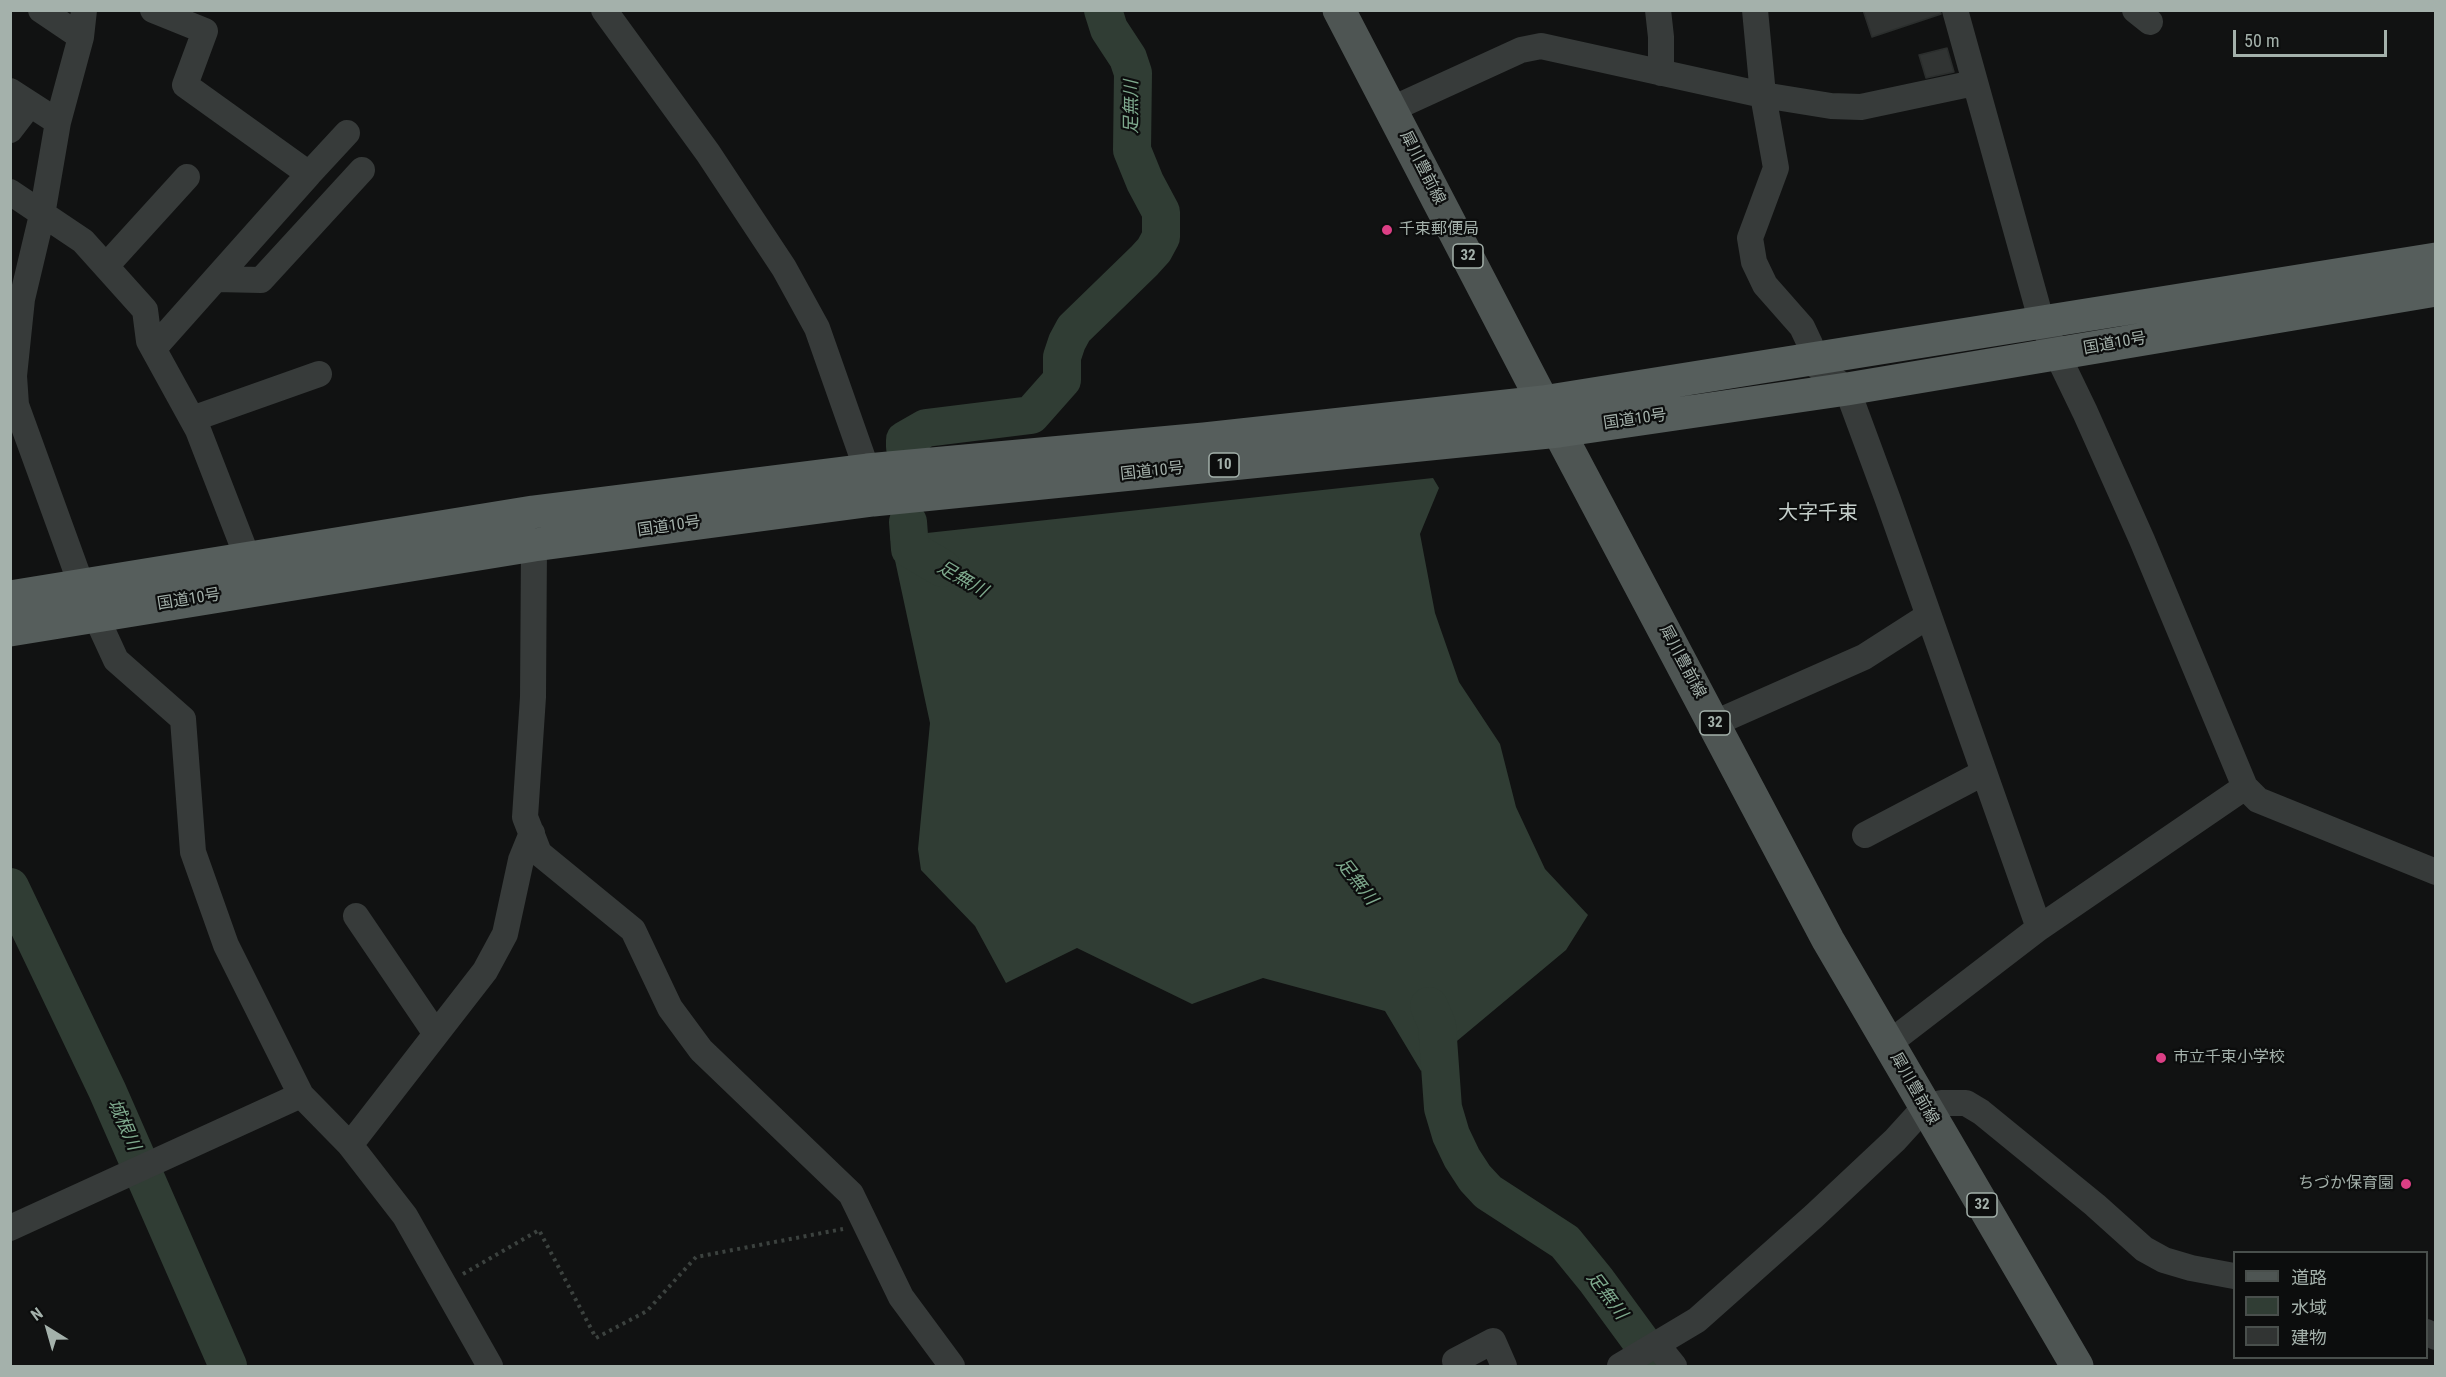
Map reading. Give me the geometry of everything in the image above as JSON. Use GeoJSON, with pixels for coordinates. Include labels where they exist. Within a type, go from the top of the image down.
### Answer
{"type":"FeatureCollection","features":[{"type":"Feature","properties":{"kind":"highway","name":"国道10号"},"geometry":{"type":"LineString","coordinates":[[10,597],[533,512],[867,470],[1204,439],[1543,402],[2436,259]]}},
{"type":"Feature","properties":{"kind":"highway","name":"国道10号"},"geometry":{"type":"LineString","coordinates":[[10,630],[534,545],[873,500],[1559,431],[1847,389],[2436,290]]}},
{"type":"Feature","properties":{"kind":"main road","name":"犀川豊前線"},"geometry":{"type":"LineString","coordinates":[[1339,10],[1543,402],[1823,930],[2076,1366]]}},
{"type":"Feature","properties":{"kind":"street"},"geometry":{"type":"LineString","coordinates":[[41,10],[81,38]]}},
{"type":"Feature","properties":{"kind":"street"},"geometry":{"type":"LineString","coordinates":[[84,10],[81,38],[58,122],[42,214],[16,295],[14,376],[16,405],[81,584],[116,660],[183,719],[193,852],[226,945],[301,1095],[350,1145],[405,1216],[490,1366]]}},
{"type":"Feature","properties":{"kind":"street"},"geometry":{"type":"LineString","coordinates":[[153,10],[205,31],[185,85],[309,174]]}},
{"type":"Feature","properties":{"kind":"street"},"geometry":{"type":"LineString","coordinates":[[604,10],[708,153],[784,268],[817,328],[867,470]]}},
{"type":"Feature","properties":{"kind":"street"},"geometry":{"type":"LineString","coordinates":[[1658,10],[1661,37],[1660,73]]}},
{"type":"Feature","properties":{"kind":"street"},"geometry":{"type":"LineString","coordinates":[[1755,10],[1762,96],[1776,168],[1750,238],[1754,262],[1765,285],[1802,327],[1810,344],[1810,361],[1847,389],[2039,928]]}},
{"type":"Feature","properties":{"kind":"street"},"geometry":{"type":"LineString","coordinates":[[1955,10],[2042,323],[2142,540],[2245,787],[2258,800],[2436,872]]}},
{"type":"Feature","properties":{"kind":"street"},"geometry":{"type":"LineString","coordinates":[[1392,109],[1521,50],[1541,46],[1762,96],[1831,106],[1861,107],[1974,83]]}},
{"type":"Feature","properties":{"kind":"street"},"geometry":{"type":"LineString","coordinates":[[10,130],[20,98],[58,122]]}},
{"type":"Feature","properties":{"kind":"street"},"geometry":{"type":"LineString","coordinates":[[154,348],[347,133]]}},
{"type":"Feature","properties":{"kind":"street"},"geometry":{"type":"LineString","coordinates":[[216,279],[261,280],[362,170]]}},
{"type":"Feature","properties":{"kind":"street"},"geometry":{"type":"LineString","coordinates":[[106,266],[187,177]]}},
{"type":"Feature","properties":{"kind":"street"},"geometry":{"type":"LineString","coordinates":[[10,192],[83,241],[145,310],[149,341],[192,419],[248,559]]}},
{"type":"Feature","properties":{"kind":"street"},"geometry":{"type":"LineString","coordinates":[[192,419],[319,374]]}},
{"type":"Feature","properties":{"kind":"street"},"geometry":{"type":"LineString","coordinates":[[534,545],[533,697],[525,817],[539,853],[633,930],[670,1008],[701,1050],[851,1194],[901,1297],[952,1366]]}},
{"type":"Feature","properties":{"kind":"street"},"geometry":{"type":"LineString","coordinates":[[1715,723],[1864,657],[1928,616]]}},
{"type":"Feature","properties":{"kind":"street"},"geometry":{"type":"LineString","coordinates":[[1865,836],[1983,773]]}},
{"type":"Feature","properties":{"kind":"street"},"geometry":{"type":"LineString","coordinates":[[1888,1044],[2039,928],[2245,787]]}},
{"type":"Feature","properties":{"kind":"street"},"geometry":{"type":"LineString","coordinates":[[350,1145],[485,971],[505,934],[521,860],[532,833]]}},
{"type":"Feature","properties":{"kind":"street"},"geometry":{"type":"LineString","coordinates":[[356,916],[436,1035]]}},
{"type":"Feature","properties":{"kind":"street"},"geometry":{"type":"LineString","coordinates":[[10,1228],[301,1095]]}},
{"type":"Feature","properties":{"kind":"street"},"geometry":{"type":"LineString","coordinates":[[1620,1366],[1658,1346],[1697,1320],[1895,1140],[1925,1107],[1941,1103],[1966,1103],[1982,1112],[2095,1205],[2144,1249],[2164,1260],[2191,1268],[2233,1276]]}},
{"type":"Feature","properties":{"kind":"street"},"geometry":{"type":"LineString","coordinates":[[1455,1361],[1493,1341],[1504,1366]]}},
{"type":"Feature","properties":{"kind":"street"},"geometry":{"type":"LineString","coordinates":[[1658,1346],[1674,1366]]}},
{"type":"Feature","properties":{"kind":"path"},"geometry":{"type":"LineString","coordinates":[[444,1285],[539,1230],[596,1338],[647,1311],[696,1257],[867,1224]]}},
{"type":"Feature","properties":{"kind":"water"},"geometry":{"type":"Polygon","coordinates":[[[1433,478],[1439,488],[1420,534],[1435,613],[1459,682],[1500,744],[1516,807],[1545,869],[1588,915],[1566,950],[1421,1071],[1385,1011],[1263,978],[1192,1004],[1077,948],[1006,983],[975,926],[921,870],[918,849],[930,723],[890,537],[1433,478]]]}},
{"type":"Feature","properties":{"kind":"building"},"geometry":{"type":"Polygon","coordinates":[[[1863,10],[1940,10],[1941,14],[1872,37],[1863,10]]]}},
{"type":"Feature","properties":{"kind":"building"},"geometry":{"type":"Polygon","coordinates":[[[1947,48],[1954,72],[1926,78],[1919,55],[1947,48]]]}},
{"type":"Feature","properties":{"kind":"waterway","name":"足無川"},"geometry":{"type":"LineString","coordinates":[[905,447],[905,440],[926,428],[1031,415],[1062,380],[1062,357],[1074,329],[1144,261],[1154,250],[1161,237],[1161,212],[1132,150],[1133,73],[1128,58],[1109,29],[1103,10]]}},
{"type":"Feature","properties":{"kind":"waterway","name":"足無川"},"geometry":{"type":"LineString","coordinates":[[908,522],[910,549],[942,568]]}},
{"type":"Feature","properties":{"kind":"waterway","name":"城根川"},"geometry":{"type":"LineString","coordinates":[[10,887],[107,1090],[228,1366]]}},
{"type":"Feature","properties":{"kind":"waterway","name":"足無川"},"geometry":{"type":"LineString","coordinates":[[1429,1006],[1437,1025],[1443,1108],[1451,1135],[1462,1158],[1475,1178],[1488,1192],[1565,1242],[1659,1366]]}},
{"type":"Feature","properties":{"kind":"place","name":"千束郵便局"},"geometry":{"type":"Point","coordinates":[1387,230]}},
{"type":"Feature","properties":{"kind":"place","name":"市立千束小学校"},"geometry":{"type":"Point","coordinates":[2161,1058]}},
{"type":"Feature","properties":{"kind":"place","name":"ちづか保育園"},"geometry":{"type":"Point","coordinates":[2406,1184]}},
{"type":"Feature","properties":{"kind":"district","name":"大字千束"},"geometry":{"type":"Point","coordinates":[1818,514]}}]}
